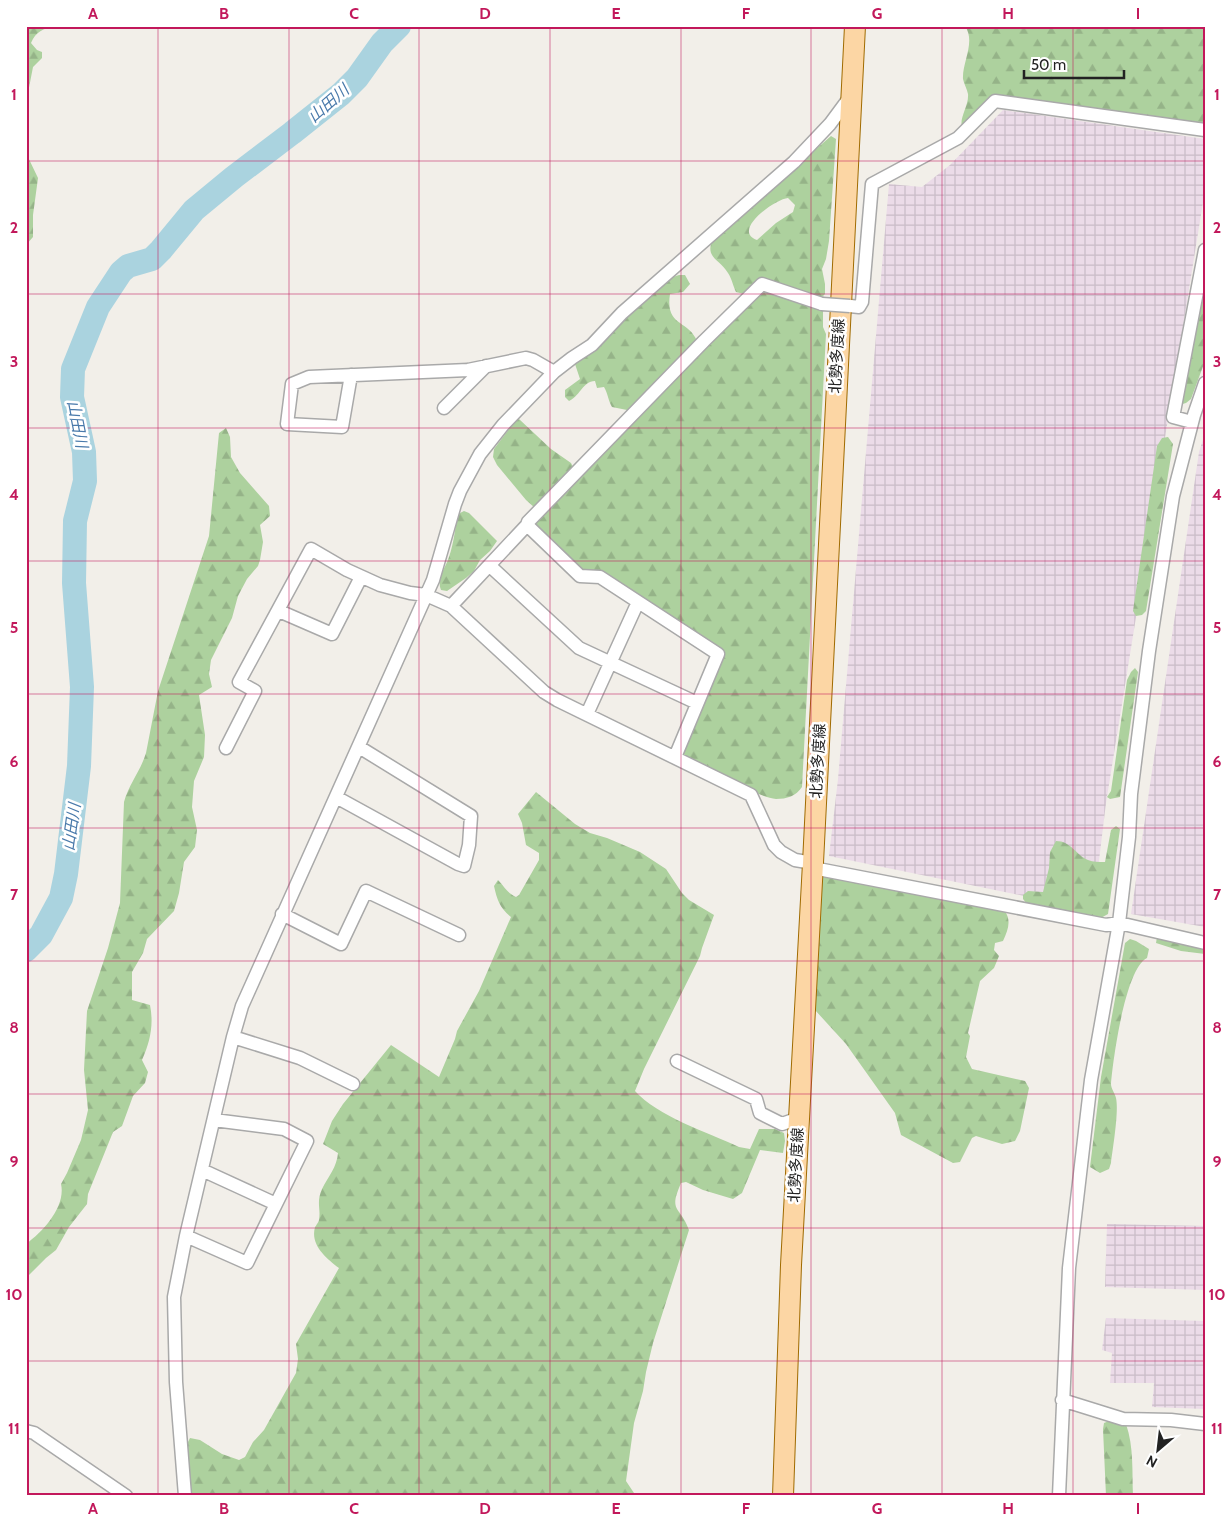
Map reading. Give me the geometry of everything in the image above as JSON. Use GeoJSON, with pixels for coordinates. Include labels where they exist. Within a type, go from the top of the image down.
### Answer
{"type":"FeatureCollection","features":[{"type":"Feature","properties":{"kind":"main road","name":"北勢多度線"},"geometry":{"type":"LineString","coordinates":[[783,1496],[791,1265],[813,866],[854,26]]}},
{"type":"Feature","properties":{"kind":"street"},"geometry":{"type":"LineString","coordinates":[[185,1496],[176,1382],[174,1297],[186,1236],[233,1037],[242,1006],[282,914],[434,580],[460,491],[480,454],[503,425],[554,372],[592,345],[622,313],[794,162],[830,124],[850,97]]}},
{"type":"Feature","properties":{"kind":"street"},"geometry":{"type":"LineString","coordinates":[[451,606],[527,526],[528,522],[762,284],[822,304],[859,307],[862,302],[872,184],[958,138],[995,101],[1205,130]]}},
{"type":"Feature","properties":{"kind":"street"},"geometry":{"type":"LineString","coordinates":[[1192,422],[1173,417],[1205,250]]}},
{"type":"Feature","properties":{"kind":"street"},"geometry":{"type":"LineString","coordinates":[[352,375],[342,426],[287,424],[292,384],[309,377],[352,375],[468,370],[526,358],[554,372]]}},
{"type":"Feature","properties":{"kind":"street"},"geometry":{"type":"LineString","coordinates":[[444,408],[486,366]]}},
{"type":"Feature","properties":{"kind":"street"},"geometry":{"type":"LineString","coordinates":[[1059,1496],[1069,1268],[1091,1080],[1119,924],[1129,837],[1131,794],[1149,651],[1173,496],[1192,422],[1205,383]]}},
{"type":"Feature","properties":{"kind":"street"},"geometry":{"type":"LineString","coordinates":[[527,526],[580,576],[600,577],[718,654],[675,757]]}},
{"type":"Feature","properties":{"kind":"street"},"geometry":{"type":"LineString","coordinates":[[226,748],[255,691],[239,682],[311,549],[361,577],[393,589],[426,596],[451,606],[544,692],[751,795],[774,845],[780,852],[795,860],[813,866],[1106,925],[1119,924],[1205,943]]}},
{"type":"Feature","properties":{"kind":"street"},"geometry":{"type":"LineString","coordinates":[[490,566],[579,648],[697,703]]}},
{"type":"Feature","properties":{"kind":"street"},"geometry":{"type":"LineString","coordinates":[[279,611],[332,634],[361,577]]}},
{"type":"Feature","properties":{"kind":"street"},"geometry":{"type":"LineString","coordinates":[[587,714],[638,602]]}},
{"type":"Feature","properties":{"kind":"street"},"geometry":{"type":"LineString","coordinates":[[336,797],[464,866],[472,828],[471,816],[358,747]]}},
{"type":"Feature","properties":{"kind":"street"},"geometry":{"type":"LineString","coordinates":[[282,914],[341,944],[366,891],[460,935]]}},
{"type":"Feature","properties":{"kind":"street"},"geometry":{"type":"LineString","coordinates":[[233,1037],[300,1058],[353,1084]]}},
{"type":"Feature","properties":{"kind":"street"},"geometry":{"type":"LineString","coordinates":[[676,1061],[756,1099],[760,1113],[782,1124],[799,1118]]}},
{"type":"Feature","properties":{"kind":"street"},"geometry":{"type":"LineString","coordinates":[[186,1236],[247,1263],[307,1141],[284,1129],[214,1120]]}},
{"type":"Feature","properties":{"kind":"street"},"geometry":{"type":"LineString","coordinates":[[202,1170],[276,1204]]}},
{"type":"Feature","properties":{"kind":"street"},"geometry":{"type":"LineString","coordinates":[[1062,1400],[1123,1419],[1171,1420],[1205,1424]]}},
{"type":"Feature","properties":{"kind":"street"},"geometry":{"type":"LineString","coordinates":[[26,1431],[34,1433],[126,1496]]}},
{"type":"Feature","properties":{"kind":"shaded area"},"geometry":{"type":"Polygon","coordinates":[[[1003,110],[1205,139],[1205,190],[1106,803],[1093,910],[829,856],[838,779],[889,184],[922,187],[950,165],[1003,110]]]}},
{"type":"Feature","properties":{"kind":"shaded area"},"geometry":{"type":"Polygon","coordinates":[[[1205,433],[1205,927],[1131,914],[1199,452],[1205,433]]]}},
{"type":"Feature","properties":{"kind":"shaded area"},"geometry":{"type":"Polygon","coordinates":[[[1107,1224],[1205,1226],[1205,1290],[1105,1287],[1107,1224]]]}},
{"type":"Feature","properties":{"kind":"shaded area"},"geometry":{"type":"Polygon","coordinates":[[[1106,1318],[1205,1321],[1205,1409],[1152,1407],[1154,1383],[1110,1383],[1112,1353],[1102,1350],[1106,1318]]]}},
{"type":"Feature","properties":{"kind":"green space"},"geometry":{"type":"Polygon","coordinates":[[[26,26],[55,26],[40,31],[31,43],[37,50],[42,52],[42,58],[33,67],[26,103],[26,26]]]}},
{"type":"Feature","properties":{"kind":"green space"},"geometry":{"type":"Polygon","coordinates":[[[965,26],[1205,26],[1205,127],[994,98],[962,128],[961,124],[968,98],[968,92],[963,79],[969,45],[968,32],[965,26]]]}},
{"type":"Feature","properties":{"kind":"green space"},"geometry":{"type":"Polygon","coordinates":[[[831,136],[836,139],[829,241],[822,269],[825,294],[820,299],[771,282],[744,294],[736,292],[725,268],[714,258],[710,250],[713,239],[831,136]],[[788,198],[766,209],[752,223],[749,230],[750,236],[757,240],[776,223],[793,212],[795,205],[788,198]]]}},
{"type":"Feature","properties":{"kind":"green space"},"geometry":{"type":"Polygon","coordinates":[[[26,153],[38,178],[33,215],[33,237],[26,245],[26,153]]]}},
{"type":"Feature","properties":{"kind":"green space"},"geometry":{"type":"Polygon","coordinates":[[[1205,267],[1205,361],[1191,399],[1179,405],[1205,267]]]}},
{"type":"Feature","properties":{"kind":"green space"},"geometry":{"type":"Polygon","coordinates":[[[685,275],[690,284],[683,292],[670,294],[669,305],[674,318],[693,334],[697,341],[632,411],[612,407],[604,387],[597,388],[595,381],[584,386],[569,401],[565,397],[565,390],[580,379],[575,364],[595,351],[624,318],[673,277],[685,275]]]}},
{"type":"Feature","properties":{"kind":"green space"},"geometry":{"type":"Polygon","coordinates":[[[761,291],[823,310],[823,327],[826,334],[802,787],[791,796],[776,799],[756,793],[730,780],[685,756],[682,751],[723,653],[580,571],[531,524],[761,291]]]}},
{"type":"Feature","properties":{"kind":"green space"},"geometry":{"type":"Polygon","coordinates":[[[519,419],[551,449],[571,463],[573,467],[535,508],[497,465],[493,457],[494,449],[515,421],[519,419]]]}},
{"type":"Feature","properties":{"kind":"green space"},"geometry":{"type":"Polygon","coordinates":[[[226,428],[230,437],[231,457],[240,473],[269,506],[270,516],[260,525],[263,542],[258,566],[247,579],[238,596],[232,618],[211,660],[209,674],[212,687],[199,695],[205,735],[204,757],[194,781],[192,807],[197,830],[195,847],[184,862],[174,911],[147,939],[143,953],[132,972],[132,1000],[150,1005],[152,1020],[147,1047],[142,1060],[148,1072],[145,1083],[133,1096],[122,1126],[113,1132],[88,1194],[87,1204],[69,1227],[56,1250],[26,1278],[26,1244],[40,1232],[57,1209],[62,1192],[61,1184],[81,1140],[88,1110],[84,1070],[87,1011],[108,948],[120,903],[124,802],[146,753],[158,691],[209,536],[219,433],[226,428]]]}},
{"type":"Feature","properties":{"kind":"green space"},"geometry":{"type":"Polygon","coordinates":[[[1168,437],[1173,444],[1146,611],[1142,615],[1136,616],[1133,611],[1157,446],[1162,438],[1168,437]]]}},
{"type":"Feature","properties":{"kind":"green space"},"geometry":{"type":"Polygon","coordinates":[[[464,511],[469,513],[497,541],[480,560],[474,571],[466,578],[447,591],[441,590],[441,577],[451,552],[458,514],[464,511]]]}},
{"type":"Feature","properties":{"kind":"green space"},"geometry":{"type":"Polygon","coordinates":[[[1135,668],[1138,672],[1120,797],[1110,799],[1107,797],[1111,791],[1127,680],[1135,668]]]}},
{"type":"Feature","properties":{"kind":"green space"},"geometry":{"type":"Polygon","coordinates":[[[536,792],[575,824],[590,833],[640,852],[666,869],[689,900],[714,915],[700,956],[635,1091],[656,1108],[670,1116],[739,1147],[750,1149],[759,1129],[775,1129],[784,1133],[783,1153],[760,1150],[742,1193],[733,1199],[703,1190],[686,1182],[681,1183],[675,1204],[689,1230],[653,1343],[634,1423],[626,1481],[636,1496],[192,1496],[187,1444],[190,1438],[200,1440],[222,1454],[239,1460],[245,1457],[253,1442],[264,1430],[296,1373],[298,1359],[296,1344],[339,1268],[320,1250],[314,1234],[319,1220],[320,1194],[334,1167],[338,1153],[323,1144],[332,1121],[343,1104],[391,1045],[439,1077],[457,1031],[479,991],[511,917],[500,903],[494,886],[498,880],[516,897],[539,860],[539,853],[526,845],[522,823],[518,814],[536,792]]]}},
{"type":"Feature","properties":{"kind":"green space"},"geometry":{"type":"Polygon","coordinates":[[[1116,826],[1120,829],[1108,914],[1099,919],[1027,904],[1023,899],[1023,895],[1028,891],[1043,892],[1049,868],[1050,852],[1056,841],[1066,843],[1088,860],[1105,862],[1111,830],[1116,826]]]}},
{"type":"Feature","properties":{"kind":"green space"},"geometry":{"type":"Polygon","coordinates":[[[820,875],[1004,910],[1009,921],[1008,929],[1003,941],[995,943],[994,950],[999,956],[994,968],[980,981],[968,1033],[970,1036],[966,1057],[972,1069],[1025,1081],[1029,1088],[1020,1131],[1015,1141],[1002,1144],[976,1136],[972,1138],[960,1162],[953,1163],[901,1135],[895,1113],[846,1044],[815,1010],[820,875]]]}},
{"type":"Feature","properties":{"kind":"green space"},"geometry":{"type":"Polygon","coordinates":[[[1157,937],[1205,949],[1205,954],[1181,951],[1156,943],[1157,937]]]}},
{"type":"Feature","properties":{"kind":"green space"},"geometry":{"type":"Polygon","coordinates":[[[1130,939],[1149,949],[1147,958],[1139,966],[1126,996],[1114,1056],[1111,1084],[1116,1098],[1117,1111],[1111,1163],[1109,1169],[1100,1173],[1090,1167],[1101,1077],[1125,943],[1130,939]]]}},
{"type":"Feature","properties":{"kind":"green space"},"geometry":{"type":"Polygon","coordinates":[[[1109,1421],[1126,1424],[1129,1433],[1133,1496],[1106,1496],[1103,1429],[1104,1423],[1109,1421]]]}},
{"type":"Feature","properties":{"kind":"waterway","name":"山田川"},"geometry":{"type":"LineString","coordinates":[[26,950],[41,935],[61,898],[66,874],[79,766],[82,687],[74,583],[75,521],[85,481],[84,452],[72,397],[73,369],[98,307],[121,272],[128,266],[152,259],[194,210],[341,94],[357,78],[382,43],[399,26]]}}]}
